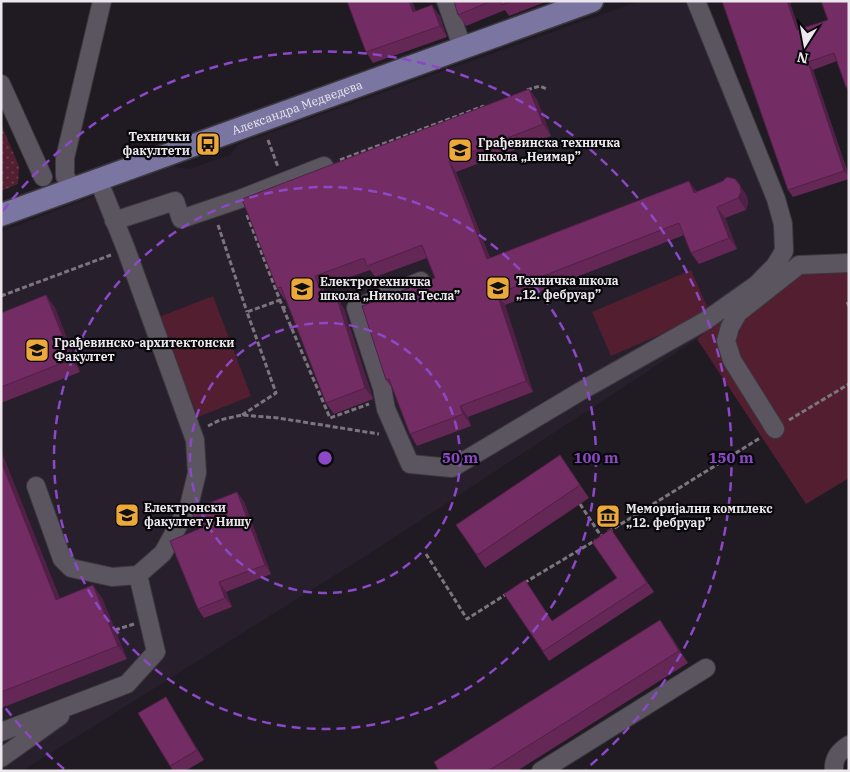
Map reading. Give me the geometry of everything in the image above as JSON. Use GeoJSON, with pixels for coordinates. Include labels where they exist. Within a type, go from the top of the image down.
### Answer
{"type":"FeatureCollection","features":[{"type":"Feature","properties":{"kind":"main road","name":"Александра Медведева"},"geometry":{"type":"LineString","coordinates":[[1,215],[592,1]]}},
{"type":"Feature","properties":{"kind":"street"},"geometry":{"type":"LineString","coordinates":[[73,189],[66,176],[65,158],[102,1]]}},
{"type":"Feature","properties":{"kind":"street"},"geometry":{"type":"LineString","coordinates":[[446,1],[463,49]]}},
{"type":"Feature","properties":{"kind":"street"},"geometry":{"type":"LineString","coordinates":[[422,281],[356,308],[397,437],[410,464],[452,468],[580,391],[705,321],[756,285],[775,266],[784,251],[783,224],[776,199],[696,1]]}},
{"type":"Feature","properties":{"kind":"street"},"geometry":{"type":"LineString","coordinates":[[1,84],[43,177]]}},
{"type":"Feature","properties":{"kind":"street"},"geometry":{"type":"LineString","coordinates":[[114,221],[175,201],[181,219],[240,199],[324,166]]}},
{"type":"Feature","properties":{"kind":"street"},"geometry":{"type":"LineString","coordinates":[[36,486],[62,560],[72,568],[112,577],[138,575],[164,553],[189,506],[197,473],[193,433],[126,249],[98,179]]}},
{"type":"Feature","properties":{"kind":"street"},"geometry":{"type":"LineString","coordinates":[[774,429],[732,360],[726,341],[730,327],[738,313],[800,265],[849,263]]}},
{"type":"Feature","properties":{"kind":"street"},"geometry":{"type":"LineString","coordinates":[[1,732],[127,684],[156,652],[138,575]]}},
{"type":"Feature","properties":{"kind":"street"},"geometry":{"type":"LineString","coordinates":[[541,771],[706,668]]}},
{"type":"Feature","properties":{"kind":"street"},"geometry":{"type":"LineString","coordinates":[[1,758],[79,702]]}},
{"type":"Feature","properties":{"kind":"street"},"geometry":{"type":"LineString","coordinates":[[834,771],[834,763],[840,751],[849,745]]}},
{"type":"Feature","properties":{"kind":"path"},"geometry":{"type":"LineString","coordinates":[[522,93],[540,86],[547,88]]}},
{"type":"Feature","properties":{"kind":"path"},"geometry":{"type":"LineString","coordinates":[[324,166],[486,106]]}},
{"type":"Feature","properties":{"kind":"path"},"geometry":{"type":"LineString","coordinates":[[268,139],[284,181]]}},
{"type":"Feature","properties":{"kind":"path"},"geometry":{"type":"LineString","coordinates":[[240,199],[283,308],[330,418],[330,426]]}},
{"type":"Feature","properties":{"kind":"path"},"geometry":{"type":"LineString","coordinates":[[215,219],[276,393],[242,415]]}},
{"type":"Feature","properties":{"kind":"path"},"geometry":{"type":"LineString","coordinates":[[1,296],[126,249]]}},
{"type":"Feature","properties":{"kind":"path"},"geometry":{"type":"LineString","coordinates":[[247,312],[280,300]]}},
{"type":"Feature","properties":{"kind":"path"},"geometry":{"type":"LineString","coordinates":[[283,308],[301,302]]}},
{"type":"Feature","properties":{"kind":"path"},"geometry":{"type":"LineString","coordinates":[[517,588],[849,384]]}},
{"type":"Feature","properties":{"kind":"path"},"geometry":{"type":"LineString","coordinates":[[330,418],[378,401],[385,402]]}},
{"type":"Feature","properties":{"kind":"path"},"geometry":{"type":"LineString","coordinates":[[193,433],[220,420],[242,415],[278,418],[397,437]]}},
{"type":"Feature","properties":{"kind":"path"},"geometry":{"type":"LineString","coordinates":[[580,504],[605,541]]}},
{"type":"Feature","properties":{"kind":"path"},"geometry":{"type":"LineString","coordinates":[[426,554],[467,618],[509,593]]}},
{"type":"Feature","properties":{"kind":"shaded area"},"geometry":{"type":"Polygon","coordinates":[[[640,1],[690,1],[793,256],[697,339],[375,550],[22,771],[1,771],[1,232],[143,177],[173,167],[189,169],[230,155],[239,144],[640,1]]]}},
{"type":"Feature","properties":{"kind":"shaded area"},"geometry":{"type":"Polygon","coordinates":[[[1,124],[19,166],[18,184],[1,191],[1,124]]]}},
{"type":"Feature","properties":{"kind":"shaded area"},"geometry":{"type":"Polygon","coordinates":[[[793,256],[849,262],[849,478],[806,504],[697,339],[793,256]]]}},
{"type":"Feature","properties":{"kind":"shaded area"},"geometry":{"type":"Polygon","coordinates":[[[691,270],[710,313],[611,356],[592,312],[691,270]]]}},
{"type":"Feature","properties":{"kind":"shaded area"},"geometry":{"type":"Polygon","coordinates":[[[213,296],[251,396],[198,417],[159,317],[213,296]]]}},
{"type":"Feature","properties":{"kind":"building"},"geometry":{"type":"Polygon","coordinates":[[[347,1],[409,1],[413,12],[432,5],[440,26],[366,52],[347,1]]]}},
{"type":"Feature","properties":{"kind":"building"},"geometry":{"type":"Polygon","coordinates":[[[454,1],[491,1],[458,15],[454,1]]]}},
{"type":"Feature","properties":{"kind":"building"},"geometry":{"type":"Polygon","coordinates":[[[500,1],[511,1],[502,5],[500,1]]]}},
{"type":"Feature","properties":{"kind":"building"},"geometry":{"type":"Polygon","coordinates":[[[722,1],[787,1],[797,30],[828,20],[821,1],[849,1],[849,86],[846,87],[834,53],[808,62],[844,171],[788,190],[722,1]]]}},
{"type":"Feature","properties":{"kind":"building"},"geometry":{"type":"Polygon","coordinates":[[[529,89],[543,124],[449,161],[487,259],[689,181],[694,193],[723,181],[727,177],[735,179],[740,185],[741,192],[738,198],[717,207],[729,238],[691,253],[679,223],[497,294],[526,381],[460,406],[463,414],[410,434],[389,379],[386,380],[362,306],[435,278],[422,245],[367,266],[364,258],[315,276],[325,302],[337,298],[365,388],[326,403],[281,287],[277,288],[242,199],[529,89]]]}},
{"type":"Feature","properties":{"kind":"building","name":"Грађевинско-архитектонски Факултет"},"geometry":{"type":"Polygon","coordinates":[[[46,295],[72,359],[1,387],[1,313],[46,295]]]}},
{"type":"Feature","properties":{"kind":"building"},"geometry":{"type":"Polygon","coordinates":[[[560,455],[580,485],[477,555],[456,525],[560,455]]]}},
{"type":"Feature","properties":{"kind":"building"},"geometry":{"type":"Polygon","coordinates":[[[1,461],[56,600],[93,585],[118,646],[1,692],[1,461]]]}},
{"type":"Feature","properties":{"kind":"building"},"geometry":{"type":"Polygon","coordinates":[[[237,492],[265,565],[219,582],[225,598],[198,609],[170,541],[199,529],[191,510],[237,492]]]}},
{"type":"Feature","properties":{"kind":"building"},"geometry":{"type":"Polygon","coordinates":[[[611,529],[647,583],[543,651],[504,594],[525,580],[552,621],[617,578],[592,542],[611,529]]]}},
{"type":"Feature","properties":{"kind":"building"},"geometry":{"type":"Polygon","coordinates":[[[660,620],[679,651],[488,771],[439,771],[434,762],[660,620]]]}},
{"type":"Feature","properties":{"kind":"building"},"geometry":{"type":"Polygon","coordinates":[[[166,697],[197,750],[170,766],[138,713],[166,697]]]}},
{"type":"Feature","properties":{"kind":"place","name":"Технички факултети"},"geometry":{"type":"Point","coordinates":[208,144]}},
{"type":"Feature","properties":{"kind":"place","name":"Грађевинска техничка школа „Неимар”"},"geometry":{"type":"Point","coordinates":[460,150]}},
{"type":"Feature","properties":{"kind":"place","name":"Техничка школа „12. фебруар”"},"geometry":{"type":"Point","coordinates":[498,288]}},
{"type":"Feature","properties":{"kind":"place","name":"Електротехничка школа „Никола Тесла”"},"geometry":{"type":"Point","coordinates":[302,289]}},
{"type":"Feature","properties":{"kind":"place","name":"Грађевинско-архитектонски Факултет"},"geometry":{"type":"Point","coordinates":[37,350]}},
{"type":"Feature","properties":{"kind":"place","name":"Електронски факултет у Нишу"},"geometry":{"type":"Point","coordinates":[127,515]}},
{"type":"Feature","properties":{"kind":"place","name":"Меморијални комплекс „12. фебруар”"},"geometry":{"type":"Point","coordinates":[608,516]}}]}
